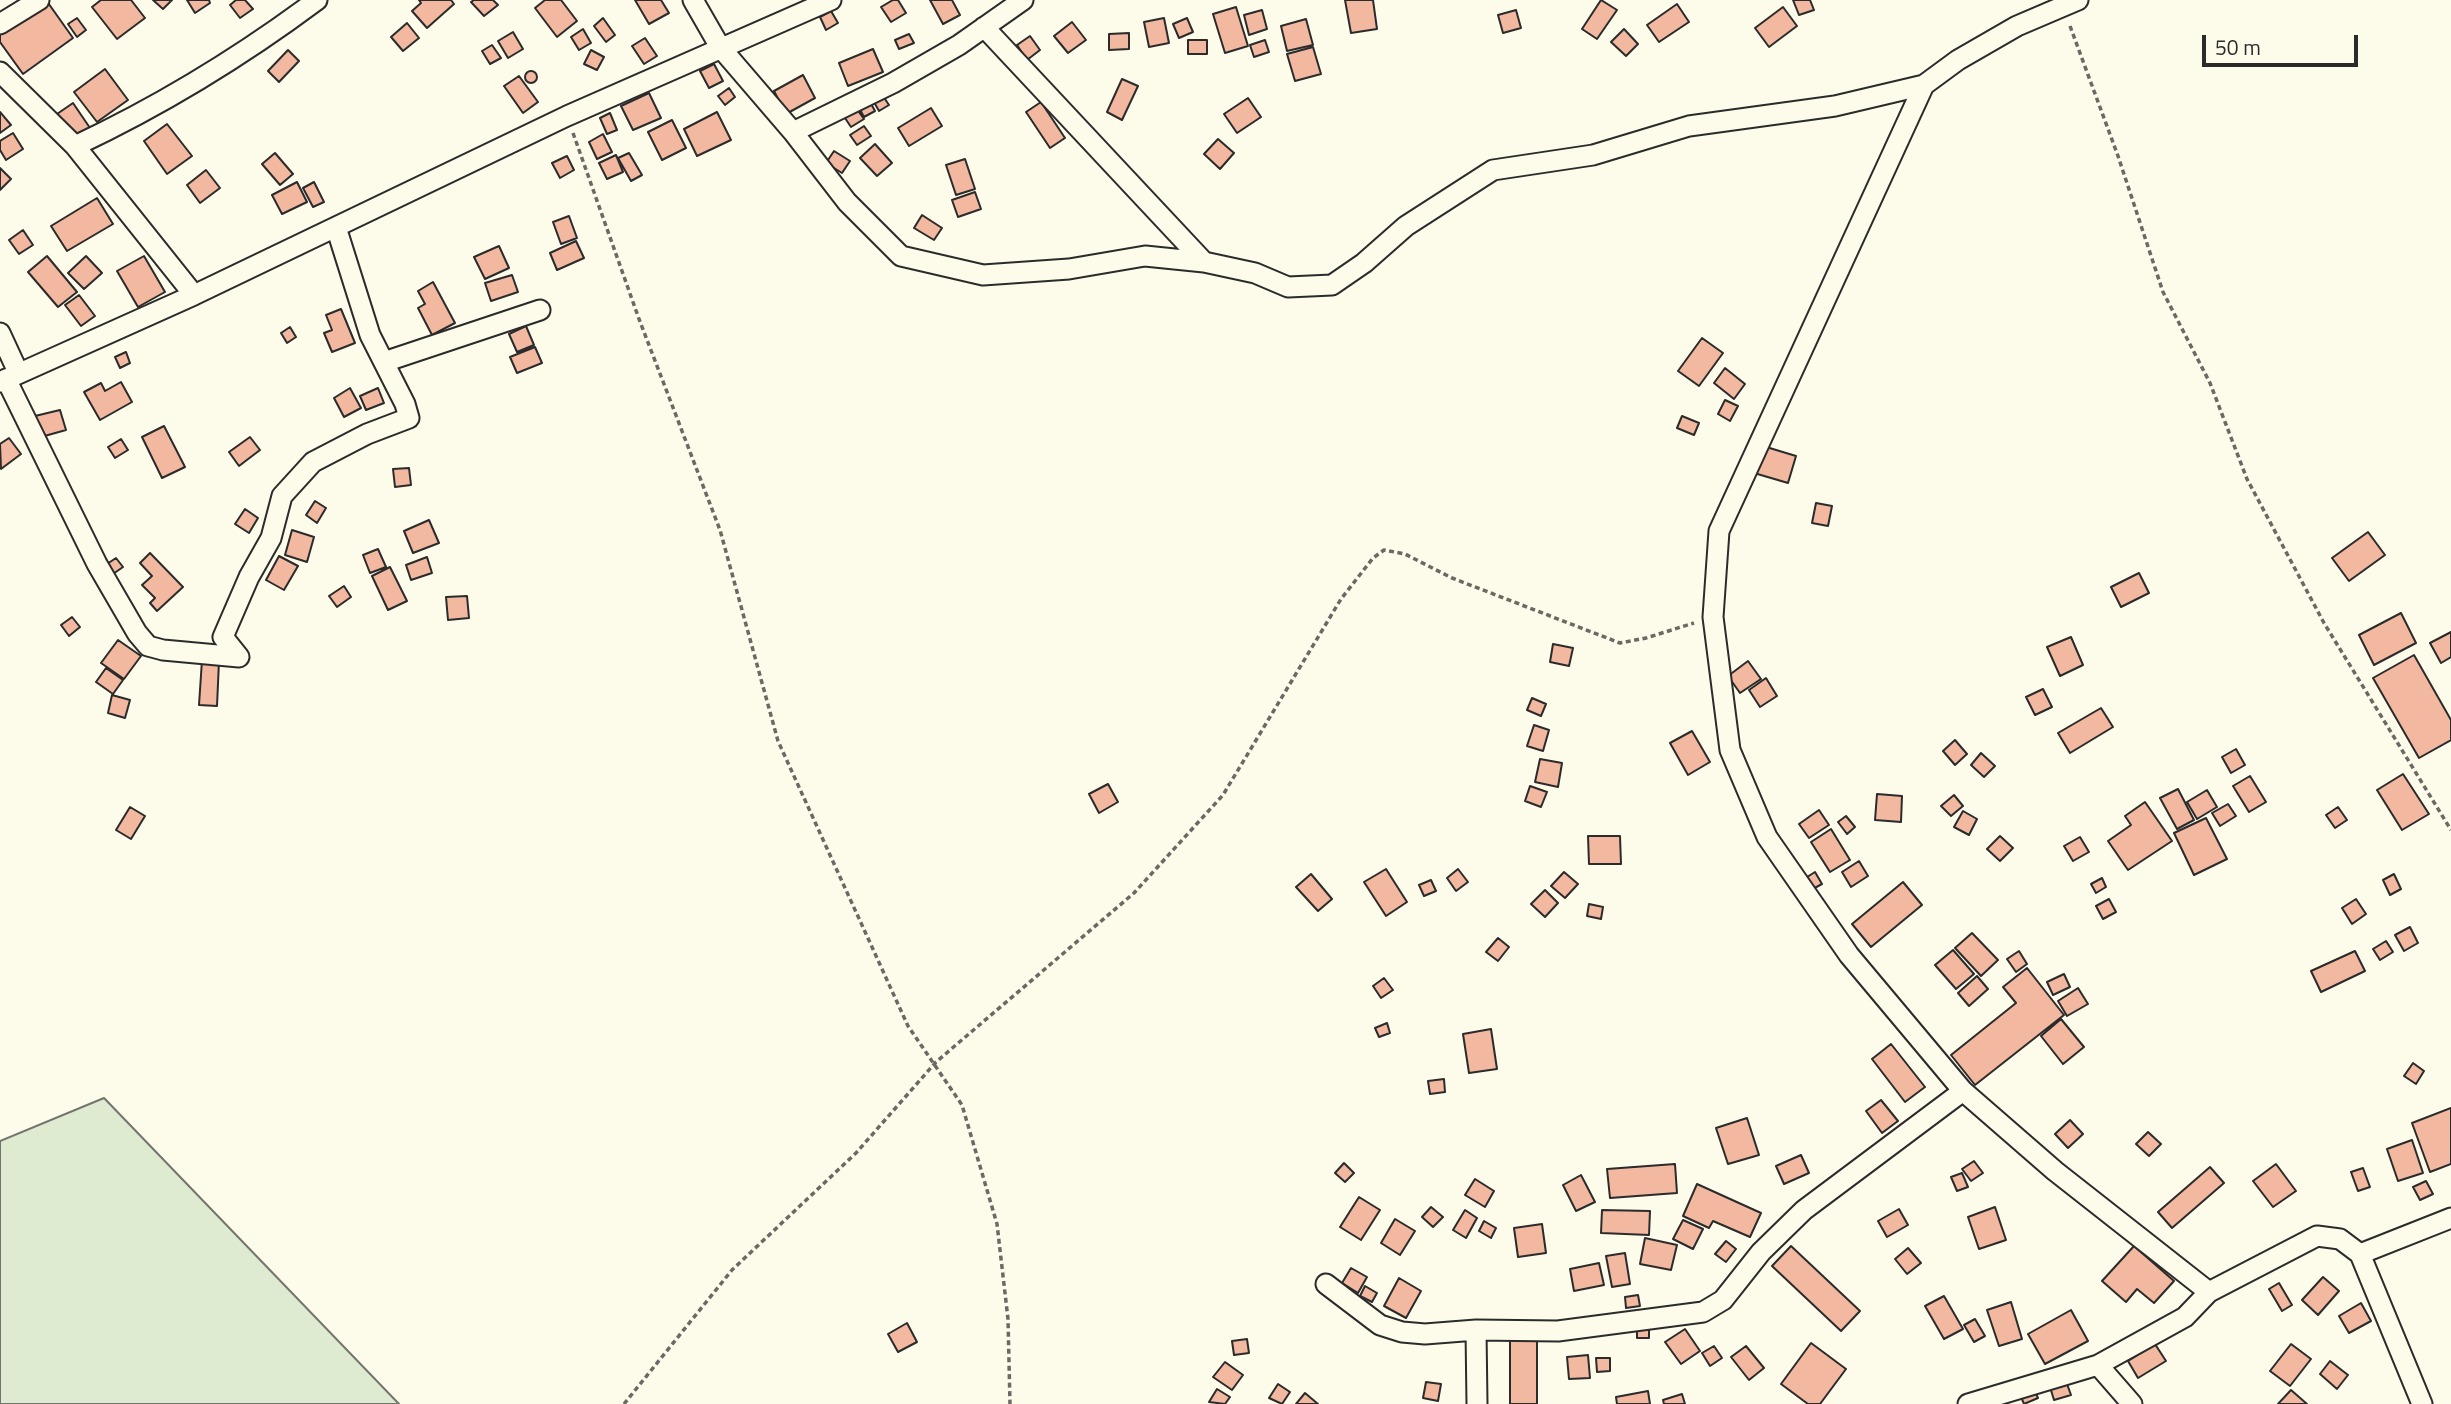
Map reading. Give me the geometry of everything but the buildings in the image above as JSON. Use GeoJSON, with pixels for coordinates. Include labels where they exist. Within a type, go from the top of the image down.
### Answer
{"type":"FeatureCollection","features":[{"type":"Feature","properties":{"kind":"street"},"geometry":{"type":"LineString","coordinates":[[0,23],[38,0]]}},
{"type":"Feature","properties":{"kind":"street"},"geometry":{"type":"LineString","coordinates":[[75,146],[124,123],[181,89],[317,0]]}},
{"type":"Feature","properties":{"kind":"street"},"geometry":{"type":"LineString","coordinates":[[693,0],[720,47],[793,132],[847,202],[901,256],[983,275],[1069,269],[1145,256],[1204,262],[1255,273],[1288,287],[1332,285],[1364,263],[1406,226],[1493,170],[1593,155],[1689,126],[1835,106],[1924,85],[1958,60],[2064,2]]}},
{"type":"Feature","properties":{"kind":"street"},"geometry":{"type":"LineString","coordinates":[[8,378],[194,295],[567,116],[831,0]]}},
{"type":"Feature","properties":{"kind":"street"},"geometry":{"type":"LineString","coordinates":[[793,132],[893,83],[1023,0]]}},
{"type":"Feature","properties":{"kind":"street"},"geometry":{"type":"LineString","coordinates":[[984,27],[1204,262]]}},
{"type":"Feature","properties":{"kind":"street"},"geometry":{"type":"LineString","coordinates":[[0,72],[75,146],[194,295]]}},
{"type":"Feature","properties":{"kind":"street"},"geometry":{"type":"LineString","coordinates":[[1924,85],[1719,531],[1713,617],[1730,750],[1767,837],[1849,956],[1964,1091],[2055,1171],[2209,1292]]}},
{"type":"Feature","properties":{"kind":"street"},"geometry":{"type":"LineString","coordinates":[[0,334],[8,378],[97,564],[137,633],[148,646],[163,650],[239,657],[223,637],[237,602],[271,538],[282,496],[313,462],[367,434],[409,418],[405,404],[370,335],[336,227]]}},
{"type":"Feature","properties":{"kind":"street"},"geometry":{"type":"LineString","coordinates":[[384,362],[540,310]]}},
{"type":"Feature","properties":{"kind":"street"},"geometry":{"type":"LineString","coordinates":[[1326,1284],[1380,1325],[1402,1332],[1425,1334],[1476,1330],[1558,1331],[1703,1312],[1723,1300],[1761,1252],[1804,1210],[1964,1091]]}},
{"type":"Feature","properties":{"kind":"street"},"geometry":{"type":"LineString","coordinates":[[2360,1254],[2451,1218]]}},
{"type":"Feature","properties":{"kind":"street"},"geometry":{"type":"LineString","coordinates":[[1968,1404],[2098,1366],[2185,1317],[2209,1292],[2317,1236],[2340,1239],[2360,1254],[2422,1404]]}},
{"type":"Feature","properties":{"kind":"street"},"geometry":{"type":"LineString","coordinates":[[1476,1330],[1477,1404]]}},
{"type":"Feature","properties":{"kind":"street"},"geometry":{"type":"LineString","coordinates":[[2098,1366],[2132,1404]]}},
{"type":"Feature","properties":{"kind":"path"},"geometry":{"type":"LineString","coordinates":[[2064,2],[2163,292],[2210,383],[2247,479],[2324,623],[2451,830]]}},
{"type":"Feature","properties":{"kind":"path"},"geometry":{"type":"LineString","coordinates":[[567,116],[639,319],[720,530],[778,741],[908,1026],[936,1062],[962,1105],[997,1224],[1008,1319],[1010,1404]]}},
{"type":"Feature","properties":{"kind":"path"},"geometry":{"type":"LineString","coordinates":[[624,1404],[732,1270],[856,1153],[936,1062],[1134,893],[1223,795],[1341,599],[1373,558],[1384,550],[1405,554],[1452,578],[1620,643],[1646,638],[1713,617]]}},
{"type":"Feature","properties":{"kind":"green space"},"geometry":{"type":"Polygon","coordinates":[[[104,1098],[399,1404],[0,1404],[0,1141],[104,1098]]]}}]}
